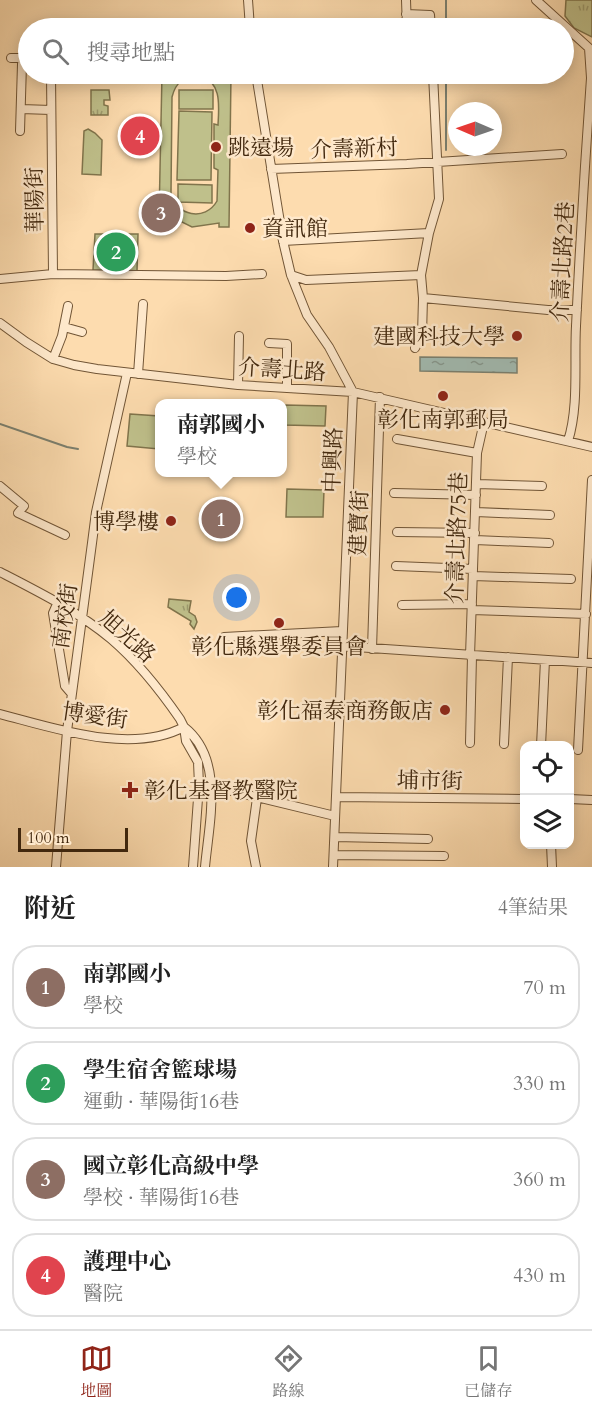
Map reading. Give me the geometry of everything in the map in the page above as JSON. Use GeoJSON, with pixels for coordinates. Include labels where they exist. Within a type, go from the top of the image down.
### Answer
{"type":"FeatureCollection","features":[{"type":"Feature","properties":{"kind":"street"},"geometry":{"type":"LineString","coordinates":[[248,0],[249,18]]}},
{"type":"Feature","properties":{"kind":"street"},"geometry":{"type":"LineString","coordinates":[[406,0],[406,18]]}},
{"type":"Feature","properties":{"kind":"street","name":"介壽北路2巷"},"geometry":{"type":"LineString","coordinates":[[536,0],[556,18]]}},
{"type":"Feature","properties":{"kind":"street"},"geometry":{"type":"LineString","coordinates":[[406,14],[430,15],[430,18]]}},
{"type":"Feature","properties":{"kind":"street","name":"介壽北路2巷"},"geometry":{"type":"LineString","coordinates":[[568,441],[571,431],[574,388],[591,78],[590,48],[574,34]]}},
{"type":"Feature","properties":{"kind":"street"},"geometry":{"type":"LineString","coordinates":[[11,58],[18,60]]}},
{"type":"Feature","properties":{"kind":"street"},"geometry":{"type":"LineString","coordinates":[[20,131],[23,84]]}},
{"type":"Feature","properties":{"kind":"street","name":"華陽街"},"geometry":{"type":"LineString","coordinates":[[51,84],[53,274]]}},
{"type":"Feature","properties":{"kind":"street"},"geometry":{"type":"LineString","coordinates":[[258,84],[283,242],[291,275],[307,315],[329,347],[353,392]]}},
{"type":"Feature","properties":{"kind":"street"},"geometry":{"type":"LineString","coordinates":[[415,348],[422,335],[421,275],[429,233],[439,199],[433,84]]}},
{"type":"Feature","properties":{"kind":"street"},"geometry":{"type":"LineString","coordinates":[[21,109],[51,110]]}},
{"type":"Feature","properties":{"kind":"street","name":"介壽新村"},"geometry":{"type":"LineString","coordinates":[[271,169],[407,164],[562,154]]}},
{"type":"Feature","properties":{"kind":"street"},"geometry":{"type":"LineString","coordinates":[[283,242],[429,233]]}},
{"type":"Feature","properties":{"kind":"street"},"geometry":{"type":"LineString","coordinates":[[0,279],[53,274],[226,276],[262,274]]}},
{"type":"Feature","properties":{"kind":"street"},"geometry":{"type":"LineString","coordinates":[[291,275],[306,280],[421,275]]}},
{"type":"Feature","properties":{"kind":"street"},"geometry":{"type":"LineString","coordinates":[[423,297],[548,310],[577,310]]}},
{"type":"Feature","properties":{"kind":"street"},"geometry":{"type":"LineString","coordinates":[[138,374],[143,304]]}},
{"type":"Feature","properties":{"kind":"street"},"geometry":{"type":"LineString","coordinates":[[53,359],[64,327],[68,306]]}},
{"type":"Feature","properties":{"kind":"street","name":"介壽北路"},"geometry":{"type":"LineString","coordinates":[[0,323],[53,359],[85,367],[238,385],[353,392],[592,447]]}},
{"type":"Feature","properties":{"kind":"street"},"geometry":{"type":"LineString","coordinates":[[64,327],[82,332]]}},
{"type":"Feature","properties":{"kind":"street"},"geometry":{"type":"LineString","coordinates":[[238,385],[239,336]]}},
{"type":"Feature","properties":{"kind":"street"},"geometry":{"type":"LineString","coordinates":[[269,343],[287,344],[287,388]]}},
{"type":"Feature","properties":{"kind":"street","name":"南校街"},"geometry":{"type":"LineString","coordinates":[[56,867],[71,693],[96,512],[127,373]]}},
{"type":"Feature","properties":{"kind":"street","name":"中興路"},"geometry":{"type":"LineString","coordinates":[[333,867],[353,392]]}},
{"type":"Feature","properties":{"kind":"street","name":"建寶街"},"geometry":{"type":"LineString","coordinates":[[372,649],[380,398]]}},
{"type":"Feature","properties":{"kind":"street","name":"介壽北路75巷"},"geometry":{"type":"LineString","coordinates":[[470,743],[477,453],[484,422]]}},
{"type":"Feature","properties":{"kind":"street"},"geometry":{"type":"LineString","coordinates":[[397,439],[477,453]]}},
{"type":"Feature","properties":{"kind":"street"},"geometry":{"type":"LineString","coordinates":[[578,750],[587,663],[586,614],[592,480]]}},
{"type":"Feature","properties":{"kind":"street"},"geometry":{"type":"LineString","coordinates":[[477,484],[542,486]]}},
{"type":"Feature","properties":{"kind":"street"},"geometry":{"type":"LineString","coordinates":[[0,486],[24,506],[18,513],[65,535]]}},
{"type":"Feature","properties":{"kind":"street"},"geometry":{"type":"LineString","coordinates":[[394,493],[476,495]]}},
{"type":"Feature","properties":{"kind":"street"},"geometry":{"type":"LineString","coordinates":[[476,512],[550,515]]}},
{"type":"Feature","properties":{"kind":"street"},"geometry":{"type":"LineString","coordinates":[[397,532],[549,543]]}},
{"type":"Feature","properties":{"kind":"street"},"geometry":{"type":"LineString","coordinates":[[396,566],[571,579]]}},
{"type":"Feature","properties":{"kind":"street","name":"旭光路"},"geometry":{"type":"LineString","coordinates":[[0,572],[82,618],[110,639],[141,669],[164,696],[184,727],[195,736],[207,760],[212,786],[205,867]]}},
{"type":"Feature","properties":{"kind":"street"},"geometry":{"type":"LineString","coordinates":[[57,604],[53,613],[65,686],[71,693]]}},
{"type":"Feature","properties":{"kind":"street"},"geometry":{"type":"LineString","coordinates":[[402,605],[586,614]]}},
{"type":"Feature","properties":{"kind":"street"},"geometry":{"type":"LineString","coordinates":[[220,644],[224,638],[342,630]]}},
{"type":"Feature","properties":{"kind":"street"},"geometry":{"type":"LineString","coordinates":[[341,646],[587,663]]}},
{"type":"Feature","properties":{"kind":"street"},"geometry":{"type":"LineString","coordinates":[[504,744],[508,657]]}},
{"type":"Feature","properties":{"kind":"street"},"geometry":{"type":"LineString","coordinates":[[541,741],[545,660]]}},
{"type":"Feature","properties":{"kind":"street","name":"博愛街"},"geometry":{"type":"LineString","coordinates":[[0,714],[67,731],[120,739],[143,739],[172,733],[184,727]]}},
{"type":"Feature","properties":{"kind":"street","name":"旭光路"},"geometry":{"type":"LineString","coordinates":[[184,727],[186,741],[198,762],[199,785],[194,867]]}},
{"type":"Feature","properties":{"kind":"street"},"geometry":{"type":"LineString","coordinates":[[199,785],[212,786],[335,816]]}},
{"type":"Feature","properties":{"kind":"street","name":"埔市街"},"geometry":{"type":"LineString","coordinates":[[336,797],[520,799]]}},
{"type":"Feature","properties":{"kind":"street"},"geometry":{"type":"LineString","coordinates":[[256,867],[251,841],[257,798]]}},
{"type":"Feature","properties":{"kind":"street"},"geometry":{"type":"LineString","coordinates":[[574,799],[592,800]]}},
{"type":"Feature","properties":{"kind":"street"},"geometry":{"type":"LineString","coordinates":[[335,837],[428,839]]}},
{"type":"Feature","properties":{"kind":"street"},"geometry":{"type":"LineString","coordinates":[[551,849],[552,867]]}},
{"type":"Feature","properties":{"kind":"street"},"geometry":{"type":"LineString","coordinates":[[334,855],[444,856]]}},
{"type":"Feature","properties":{"kind":"green space"},"geometry":{"type":"Polygon","coordinates":[[[566,0],[592,0],[592,37],[574,28],[574,18],[565,16],[566,0]]]}},
{"type":"Feature","properties":{"kind":"green space"},"geometry":{"type":"Polygon","coordinates":[[[162,84],[178,84],[172,97],[171,193],[179,207],[191,214],[198,214],[212,208],[217,201],[218,170],[214,168],[214,124],[218,125],[219,102],[213,84],[231,84],[229,227],[219,227],[219,223],[192,227],[170,216],[169,219],[159,218],[162,84]]]}},
{"type":"Feature","properties":{"kind":"green space"},"geometry":{"type":"Polygon","coordinates":[[[91,90],[109,90],[110,100],[104,100],[104,105],[108,106],[108,115],[91,115],[91,90]]]}},
{"type":"Feature","properties":{"kind":"green space"},"geometry":{"type":"Polygon","coordinates":[[[179,90],[213,90],[213,109],[179,109],[179,90]]]}},
{"type":"Feature","properties":{"kind":"green space"},"geometry":{"type":"Polygon","coordinates":[[[179,111],[212,112],[211,180],[177,180],[179,111]]]}},
{"type":"Feature","properties":{"kind":"green space"},"geometry":{"type":"Polygon","coordinates":[[[88,129],[102,140],[101,175],[82,174],[84,131],[88,129]]]}},
{"type":"Feature","properties":{"kind":"green space"},"geometry":{"type":"Polygon","coordinates":[[[178,184],[212,185],[212,203],[178,202],[178,184]]]}},
{"type":"Feature","properties":{"kind":"green space"},"geometry":{"type":"Polygon","coordinates":[[[95,234],[138,234],[137,271],[93,270],[95,234]]]}},
{"type":"Feature","properties":{"kind":"green space"},"geometry":{"type":"Polygon","coordinates":[[[287,405],[326,406],[325,426],[287,425],[287,405]]]}},
{"type":"Feature","properties":{"kind":"green space"},"geometry":{"type":"Polygon","coordinates":[[[130,414],[155,416],[155,449],[127,446],[130,414]]]}},
{"type":"Feature","properties":{"kind":"green space"},"geometry":{"type":"Polygon","coordinates":[[[287,489],[324,490],[323,517],[286,517],[287,489]]]}},
{"type":"Feature","properties":{"kind":"green space"},"geometry":{"type":"Polygon","coordinates":[[[169,599],[191,601],[189,612],[195,616],[197,622],[194,629],[190,624],[191,621],[168,607],[169,599]]]}},
{"type":"Feature","properties":{"kind":"water"},"geometry":{"type":"Polygon","coordinates":[[[420,357],[517,358],[517,373],[420,371],[420,357]]]}},
{"type":"Feature","properties":{"kind":"waterway"},"geometry":{"type":"LineString","coordinates":[[446,0],[446,18]]}},
{"type":"Feature","properties":{"kind":"waterway"},"geometry":{"type":"LineString","coordinates":[[446,84],[446,150]]}},
{"type":"Feature","properties":{"kind":"waterway"},"geometry":{"type":"LineString","coordinates":[[0,424],[78,449]]}},
{"type":"Feature","properties":{"kind":"place","name":"護理中心"},"geometry":{"type":"Point","coordinates":[140,136]}},
{"type":"Feature","properties":{"kind":"place","name":"跳遠場"},"geometry":{"type":"Point","coordinates":[216,147]}},
{"type":"Feature","properties":{"kind":"place","name":"國立彰化高級中學"},"geometry":{"type":"Point","coordinates":[161,213]}},
{"type":"Feature","properties":{"kind":"place","name":"資訊館"},"geometry":{"type":"Point","coordinates":[250,228]}},
{"type":"Feature","properties":{"kind":"place","name":"學生宿舍籃球場"},"geometry":{"type":"Point","coordinates":[116,252]}},
{"type":"Feature","properties":{"kind":"place","name":"建國科技大學"},"geometry":{"type":"Point","coordinates":[517,336]}},
{"type":"Feature","properties":{"kind":"place","name":"彰化南郭郵局"},"geometry":{"type":"Point","coordinates":[443,396]}},
{"type":"Feature","properties":{"kind":"place","name":"南郭國小"},"geometry":{"type":"Point","coordinates":[221,519]}},
{"type":"Feature","properties":{"kind":"place","name":"博學樓"},"geometry":{"type":"Point","coordinates":[171,521]}},
{"type":"Feature","properties":{"kind":"place","name":"彰化縣選舉委員會"},"geometry":{"type":"Point","coordinates":[279,623]}},
{"type":"Feature","properties":{"kind":"place","name":"彰化福泰商務飯店"},"geometry":{"type":"Point","coordinates":[445,710]}},
{"type":"Feature","properties":{"kind":"place","name":"彰化基督教醫院"},"geometry":{"type":"Point","coordinates":[130,790]}}]}
